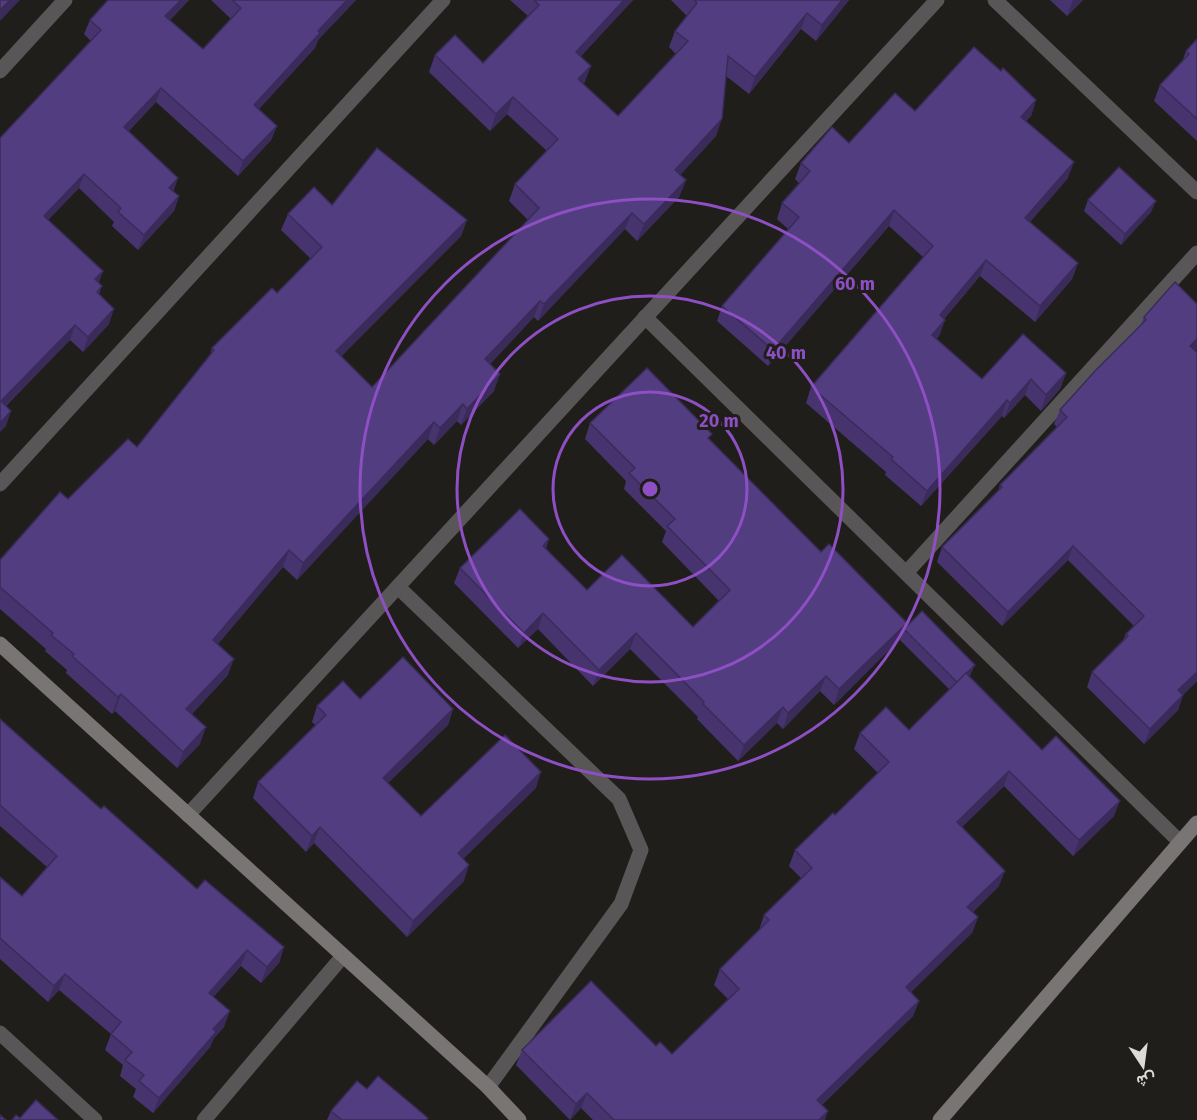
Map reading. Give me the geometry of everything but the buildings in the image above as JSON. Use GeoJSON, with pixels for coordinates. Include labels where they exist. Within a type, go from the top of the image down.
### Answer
{"type":"FeatureCollection","features":[{"type":"Feature","properties":{"kind":"street"},"geometry":{"type":"LineString","coordinates":[[0,71],[64,0]]}},
{"type":"Feature","properties":{"kind":"street"},"geometry":{"type":"LineString","coordinates":[[0,484],[443,0]]}},
{"type":"Feature","properties":{"kind":"street"},"geometry":{"type":"LineString","coordinates":[[188,815],[938,0]]}},
{"type":"Feature","properties":{"kind":"street"},"geometry":{"type":"LineString","coordinates":[[995,0],[1197,192]]}},
{"type":"Feature","properties":{"kind":"street"},"geometry":{"type":"LineString","coordinates":[[906,573],[1197,253]]}},
{"type":"Feature","properties":{"kind":"street"},"geometry":{"type":"LineString","coordinates":[[645,318],[1180,842]]}},
{"type":"Feature","properties":{"kind":"street"},"geometry":{"type":"LineString","coordinates":[[398,586],[619,799],[641,850],[621,904],[488,1087]]}},
{"type":"Feature","properties":{"kind":"street"},"geometry":{"type":"LineString","coordinates":[[0,645],[488,1087],[519,1120]]}},
{"type":"Feature","properties":{"kind":"street"},"geometry":{"type":"LineString","coordinates":[[940,1120],[1197,823]]}},
{"type":"Feature","properties":{"kind":"street"},"geometry":{"type":"LineString","coordinates":[[204,1120],[343,956]]}},
{"type":"Feature","properties":{"kind":"street"},"geometry":{"type":"LineString","coordinates":[[0,1033],[95,1120]]}}]}
